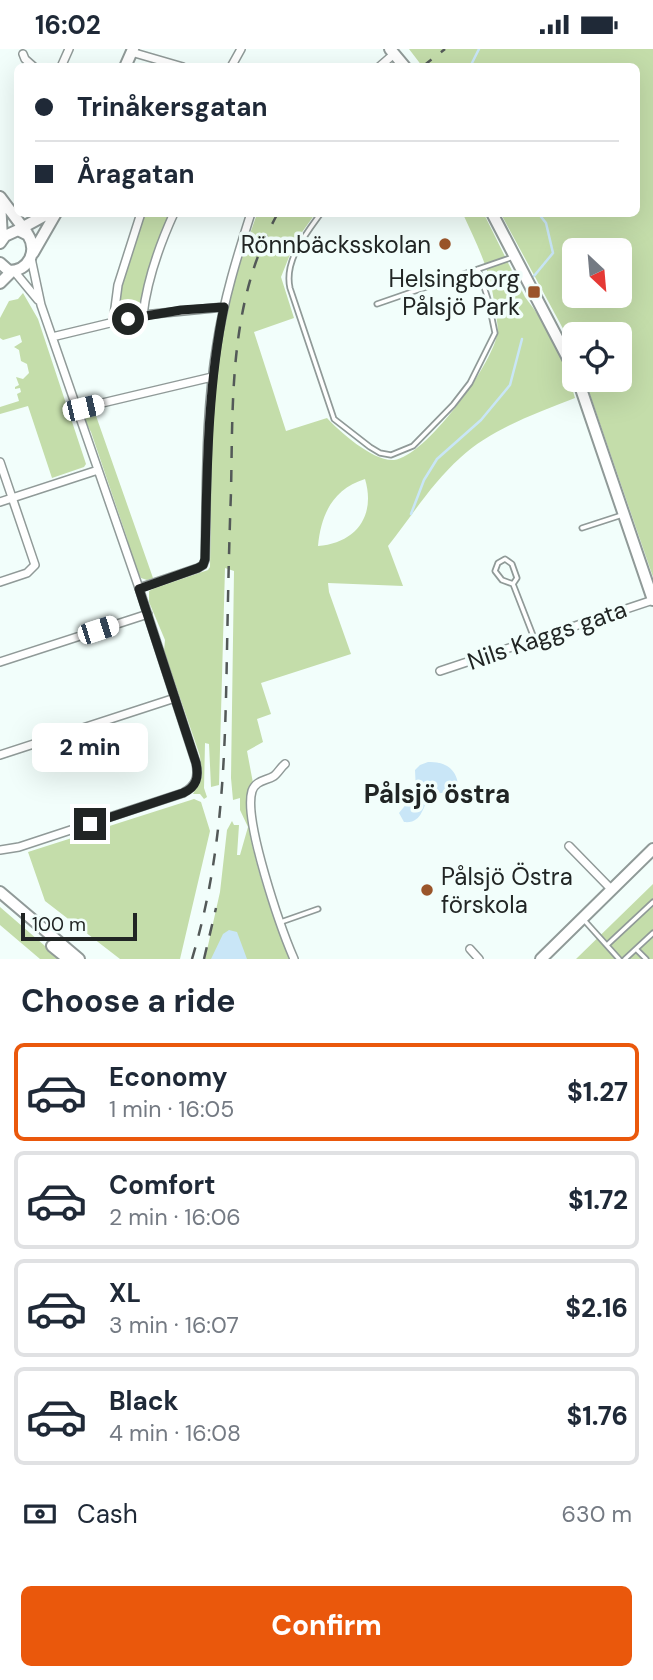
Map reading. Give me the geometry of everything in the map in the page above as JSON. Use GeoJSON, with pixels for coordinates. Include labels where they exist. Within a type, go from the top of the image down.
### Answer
{"type":"FeatureCollection","features":[{"type":"Feature","properties":{"kind":"street"},"geometry":{"type":"LineString","coordinates":[[132,51],[170,63]]}},
{"type":"Feature","properties":{"kind":"street"},"geometry":{"type":"LineString","coordinates":[[23,54],[30,63]]}},
{"type":"Feature","properties":{"kind":"street"},"geometry":{"type":"LineString","coordinates":[[0,197],[33,246],[32,256],[41,305],[148,614],[196,763],[197,777],[195,784],[183,793],[19,847],[0,850]]}},
{"type":"Feature","properties":{"kind":"street"},"geometry":{"type":"LineString","coordinates":[[0,197],[1,241]]}},
{"type":"Feature","properties":{"kind":"street"},"geometry":{"type":"LineString","coordinates":[[1,241],[11,232],[42,217]]}},
{"type":"Feature","properties":{"kind":"street"},"geometry":{"type":"LineString","coordinates":[[0,283],[13,271],[23,267],[32,256],[54,217]]}},
{"type":"Feature","properties":{"kind":"street"},"geometry":{"type":"LineString","coordinates":[[113,323],[118,285],[140,217]]}},
{"type":"Feature","properties":{"kind":"street"},"geometry":{"type":"LineString","coordinates":[[144,315],[155,260],[172,217]]}},
{"type":"Feature","properties":{"kind":"street"},"geometry":{"type":"LineString","coordinates":[[139,589],[198,568],[203,565],[205,559],[212,377],[224,307],[250,217]]}},
{"type":"Feature","properties":{"kind":"street"},"geometry":{"type":"LineString","coordinates":[[494,217],[562,347]]}},
{"type":"Feature","properties":{"kind":"street"},"geometry":{"type":"LineString","coordinates":[[0,263],[27,284],[41,305]]}},
{"type":"Feature","properties":{"kind":"street"},"geometry":{"type":"LineString","coordinates":[[52,337],[144,315],[224,307]]}},
{"type":"Feature","properties":{"kind":"street"},"geometry":{"type":"LineString","coordinates":[[77,409],[212,377]]}},
{"type":"Feature","properties":{"kind":"street"},"geometry":{"type":"LineString","coordinates":[[582,392],[653,600]]}},
{"type":"Feature","properties":{"kind":"street"},"geometry":{"type":"LineString","coordinates":[[0,463],[35,565],[27,573],[0,582]]}},
{"type":"Feature","properties":{"kind":"street"},"geometry":{"type":"LineString","coordinates":[[0,502],[97,470]]}},
{"type":"Feature","properties":{"kind":"street","name":"Nils Kaggs gata"},"geometry":{"type":"LineString","coordinates":[[440,671],[653,600]]}},
{"type":"Feature","properties":{"kind":"street"},"geometry":{"type":"LineString","coordinates":[[0,661],[148,614]]}},
{"type":"Feature","properties":{"kind":"street"},"geometry":{"type":"LineString","coordinates":[[0,755],[175,698]]}},
{"type":"Feature","properties":{"kind":"street"},"geometry":{"type":"LineString","coordinates":[[285,764],[273,776],[256,784],[252,791],[257,846],[294,959]]}},
{"type":"Feature","properties":{"kind":"street"},"geometry":{"type":"LineString","coordinates":[[569,846],[612,890]]}},
{"type":"Feature","properties":{"kind":"street"},"geometry":{"type":"LineString","coordinates":[[541,959],[653,849]]}},
{"type":"Feature","properties":{"kind":"street"},"geometry":{"type":"LineString","coordinates":[[0,892],[79,959]]}},
{"type":"Feature","properties":{"kind":"street"},"geometry":{"type":"LineString","coordinates":[[0,900],[68,959]]}},
{"type":"Feature","properties":{"kind":"street"},"geometry":{"type":"LineString","coordinates":[[470,949],[479,959]]}},
{"type":"Feature","properties":{"kind":"lane"},"geometry":{"type":"LineString","coordinates":[[318,217],[304,237],[288,269],[290,288],[334,419],[380,453],[395,454],[413,446],[453,405],[476,372],[495,333],[478,269]]}},
{"type":"Feature","properties":{"kind":"lane"},"geometry":{"type":"LineString","coordinates":[[377,304],[515,256]]}},
{"type":"Feature","properties":{"kind":"lane"},"geometry":{"type":"LineString","coordinates":[[582,528],[624,515]]}},
{"type":"Feature","properties":{"kind":"lane"},"geometry":{"type":"LineString","coordinates":[[513,584],[517,578],[512,564],[505,559],[498,563],[495,571],[502,580],[513,584],[534,640]]}},
{"type":"Feature","properties":{"kind":"lane"},"geometry":{"type":"LineString","coordinates":[[607,945],[653,902]]}},
{"type":"Feature","properties":{"kind":"lane"},"geometry":{"type":"LineString","coordinates":[[281,922],[318,909]]}},
{"type":"Feature","properties":{"kind":"lane"},"geometry":{"type":"LineString","coordinates":[[583,918],[619,959]]}},
{"type":"Feature","properties":{"kind":"lane"},"geometry":{"type":"LineString","coordinates":[[625,959],[653,933]]}},
{"type":"Feature","properties":{"kind":"lane"},"geometry":{"type":"LineString","coordinates":[[636,949],[646,959]]}},
{"type":"Feature","properties":{"kind":"green space"},"geometry":{"type":"Polygon","coordinates":[[[409,49],[653,49],[653,577],[589,392],[632,392],[632,322],[562,322],[562,327],[503,217],[640,217],[640,63],[420,63],[409,49]]]}},
{"type":"Feature","properties":{"kind":"green space"},"geometry":{"type":"Polygon","coordinates":[[[142,217],[169,217],[153,258],[142,311],[121,315],[117,309],[142,217]]]}},
{"type":"Feature","properties":{"kind":"green space"},"geometry":{"type":"Polygon","coordinates":[[[256,217],[313,217],[295,242],[281,277],[294,318],[254,332],[286,431],[327,418],[367,451],[394,460],[407,455],[439,427],[470,387],[492,349],[498,329],[493,295],[479,249],[464,217],[485,217],[525,297],[542,320],[555,345],[562,362],[562,392],[573,392],[575,398],[514,423],[486,438],[472,447],[440,478],[388,546],[403,586],[328,583],[351,654],[261,683],[271,714],[257,719],[263,742],[247,751],[253,783],[248,797],[248,818],[258,869],[290,959],[205,959],[220,892],[227,830],[232,821],[234,825],[239,825],[237,855],[240,855],[248,827],[240,810],[240,798],[233,800],[231,778],[234,571],[225,568],[219,785],[211,787],[209,744],[205,743],[204,788],[207,797],[204,799],[200,794],[193,794],[202,777],[200,756],[164,651],[165,640],[149,602],[149,591],[210,567],[215,386],[223,326],[256,217]],[[365,479],[345,489],[331,504],[322,523],[318,546],[343,539],[360,525],[365,516],[368,492],[365,479]]]}},
{"type":"Feature","properties":{"kind":"green space"},"geometry":{"type":"Polygon","coordinates":[[[23,293],[38,319],[86,464],[52,478],[28,406],[0,414],[0,407],[19,401],[17,394],[21,392],[20,388],[15,389],[19,385],[16,377],[23,379],[29,373],[27,364],[21,361],[19,350],[14,347],[22,342],[20,335],[3,340],[0,338],[0,318],[9,301],[18,299],[23,293]]]}},
{"type":"Feature","properties":{"kind":"green space"},"geometry":{"type":"Polygon","coordinates":[[[84,412],[88,415],[95,413],[153,578],[141,578],[133,563],[91,432],[84,419],[84,412]]]}},
{"type":"Feature","properties":{"kind":"green space"},"geometry":{"type":"Polygon","coordinates":[[[194,799],[201,802],[210,831],[180,959],[120,959],[45,901],[28,852],[194,799]]]}},
{"type":"Feature","properties":{"kind":"green space"},"geometry":{"type":"Polygon","coordinates":[[[653,884],[653,959],[576,959],[653,884]]]}},
{"type":"Feature","properties":{"kind":"green space"},"geometry":{"type":"Polygon","coordinates":[[[0,907],[60,959],[40,959],[0,925],[0,907]]]}},
{"type":"Feature","properties":{"kind":"water"},"geometry":{"type":"Polygon","coordinates":[[[428,762],[449,767],[456,775],[458,787],[452,792],[431,794],[419,817],[404,822],[399,813],[416,792],[415,770],[428,762]]]}},
{"type":"Feature","properties":{"kind":"water"},"geometry":{"type":"Polygon","coordinates":[[[229,930],[237,932],[247,959],[211,959],[223,934],[229,930]]]}},
{"type":"Feature","properties":{"kind":"waterway"},"geometry":{"type":"LineString","coordinates":[[472,63],[479,49]]}},
{"type":"Feature","properties":{"kind":"waterway"},"geometry":{"type":"LineString","coordinates":[[534,276],[553,253],[546,223],[541,217]]}},
{"type":"Feature","properties":{"kind":"waterway"},"geometry":{"type":"LineString","coordinates":[[411,514],[424,480],[437,459],[481,420],[510,385],[522,339]]}},
{"type":"Feature","properties":{"kind":"railway"},"geometry":{"type":"LineString","coordinates":[[427,63],[445,49]]}},
{"type":"Feature","properties":{"kind":"railway"},"geometry":{"type":"LineString","coordinates":[[192,959],[210,882],[223,768],[232,420],[237,349],[250,280],[276,217]]}},
{"type":"Feature","properties":{"kind":"railway"},"geometry":{"type":"LineString","coordinates":[[204,959],[216,908]]}},
{"type":"Feature","properties":{"kind":"place","name":"Rönnbäcksskolan"},"geometry":{"type":"Point","coordinates":[445,244]}},
{"type":"Feature","properties":{"kind":"place","name":"Helsingborg Pålsjö Park"},"geometry":{"type":"Point","coordinates":[534,292]}},
{"type":"Feature","properties":{"kind":"place","name":"Pålsjö Östra förskola"},"geometry":{"type":"Point","coordinates":[427,890]}},
{"type":"Feature","properties":{"kind":"district","name":"Pålsjö östra"},"geometry":{"type":"Point","coordinates":[437,794]}},
{"type":"Feature","properties":{"kind":"route"},"geometry":{"type":"LineString","coordinates":[[90,824],[183,793],[191,789],[197,777],[196,763],[139,589],[198,568],[203,565],[205,559],[212,377],[224,307],[181,310],[128,319]]}}]}
